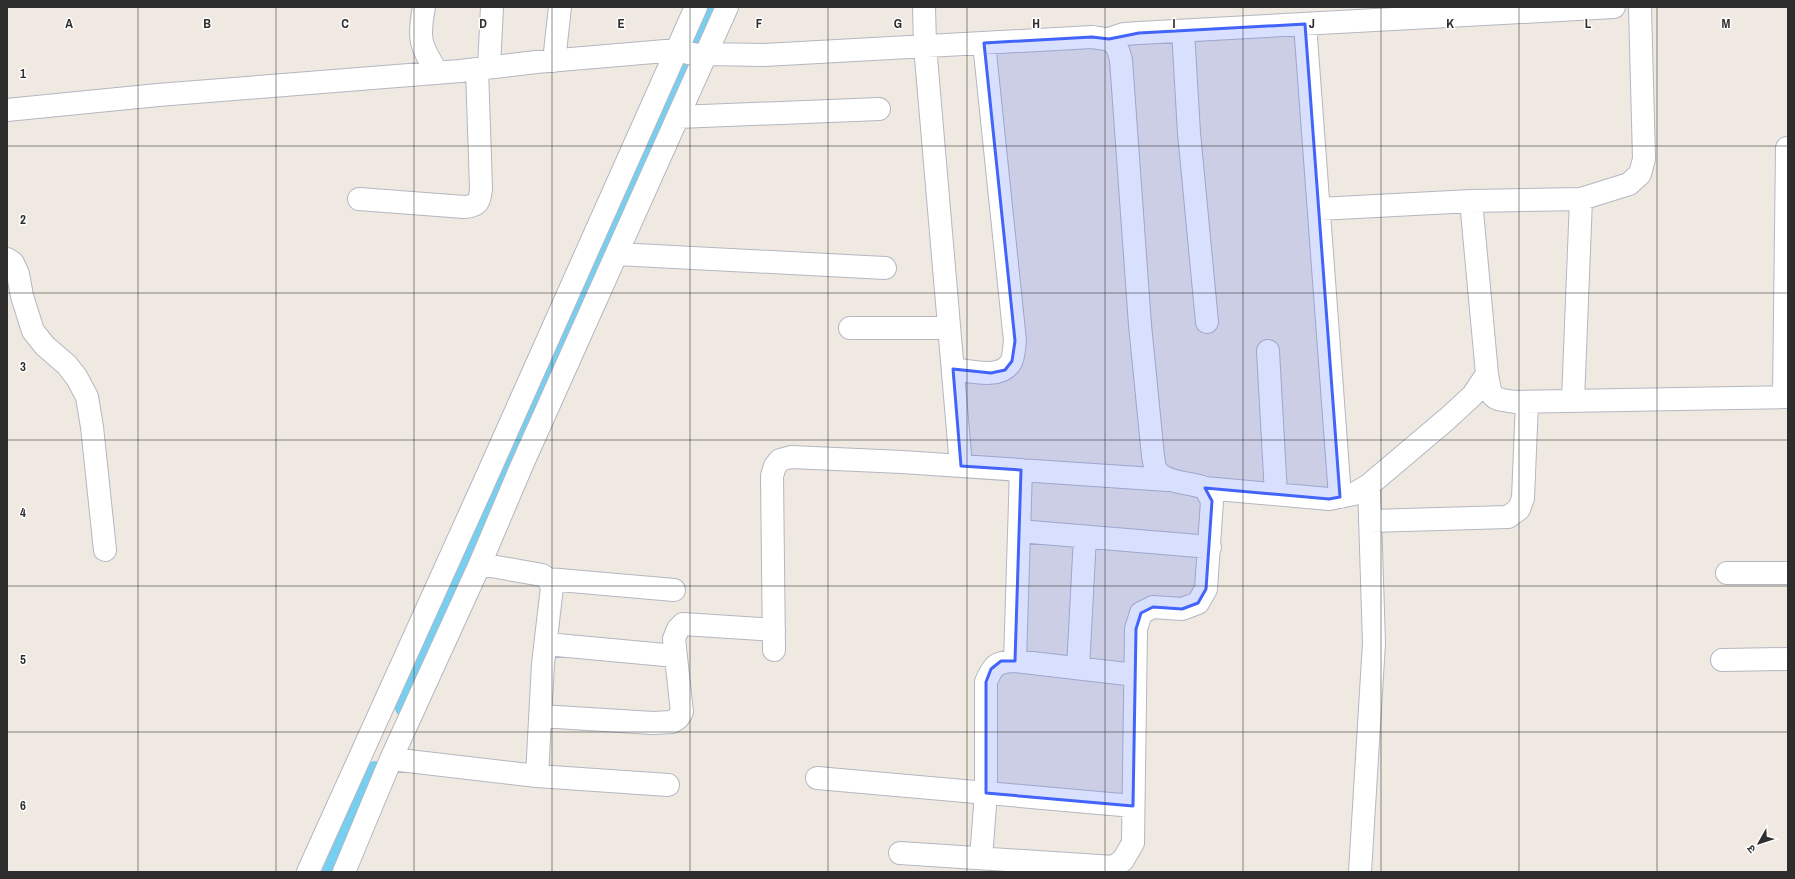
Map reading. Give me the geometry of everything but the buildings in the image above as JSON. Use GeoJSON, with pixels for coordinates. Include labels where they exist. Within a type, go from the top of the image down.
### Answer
{"type":"FeatureCollection","features":[{"type":"Feature","properties":{"kind":"street"},"geometry":{"type":"LineString","coordinates":[[424,7],[420,24],[421,40],[437,72]]}},
{"type":"Feature","properties":{"kind":"street"},"geometry":{"type":"LineString","coordinates":[[359,199],[464,207],[478,204],[481,200],[483,68],[492,7]]}},
{"type":"Feature","properties":{"kind":"street"},"geometry":{"type":"LineString","coordinates":[[554,60],[560,7]]}},
{"type":"Feature","properties":{"kind":"street"},"geometry":{"type":"LineString","coordinates":[[344,872],[391,759],[480,564],[522,465],[678,117],[690,53],[696,7]]}},
{"type":"Feature","properties":{"kind":"street"},"geometry":{"type":"LineString","coordinates":[[308,872],[479,494],[690,53],[727,7]]}},
{"type":"Feature","properties":{"kind":"street"},"geometry":{"type":"LineString","coordinates":[[924,7],[925,46],[961,466]]}},
{"type":"Feature","properties":{"kind":"street"},"geometry":{"type":"LineString","coordinates":[[1109,39],[1124,34],[1614,7]]}},
{"type":"Feature","properties":{"kind":"street"},"geometry":{"type":"LineString","coordinates":[[1319,208],[1471,200],[1581,199],[1630,184],[1640,174],[1644,159],[1640,7]]}},
{"type":"Feature","properties":{"kind":"street"},"geometry":{"type":"LineString","coordinates":[[1305,24],[1340,497]]}},
{"type":"Feature","properties":{"kind":"street"},"geometry":{"type":"LineString","coordinates":[[1183,31],[1189,132],[1206,322]]}},
{"type":"Feature","properties":{"kind":"street"},"geometry":{"type":"LineString","coordinates":[[7,110],[165,94],[483,68],[554,60],[690,53],[764,55],[1092,37],[1109,39],[1114,42],[1121,60],[1140,325],[1153,456],[1157,471],[1168,480]]}},
{"type":"Feature","properties":{"kind":"street"},"geometry":{"type":"LineString","coordinates":[[953,369],[991,373],[1005,370],[1012,361],[1015,341],[984,43]]}},
{"type":"Feature","properties":{"kind":"street"},"geometry":{"type":"LineString","coordinates":[[678,117],[879,109]]}},
{"type":"Feature","properties":{"kind":"street"},"geometry":{"type":"LineString","coordinates":[[1471,200],[1487,374],[1490,392],[1497,400],[1527,402],[1786,397],[1787,148]]}},
{"type":"Feature","properties":{"kind":"street"},"geometry":{"type":"LineString","coordinates":[[1572,401],[1581,199]]}},
{"type":"Feature","properties":{"kind":"street"},"geometry":{"type":"LineString","coordinates":[[617,254],[885,268]]}},
{"type":"Feature","properties":{"kind":"street"},"geometry":{"type":"LineString","coordinates":[[7,260],[13,263],[18,274],[22,296],[33,331],[44,346],[67,365],[78,378],[87,397],[92,427],[106,550]]}},
{"type":"Feature","properties":{"kind":"street"},"geometry":{"type":"LineString","coordinates":[[850,328],[949,328]]}},
{"type":"Feature","properties":{"kind":"street"},"geometry":{"type":"LineString","coordinates":[[1268,350],[1276,494]]}},
{"type":"Feature","properties":{"kind":"street"},"geometry":{"type":"LineString","coordinates":[[540,716],[653,723],[672,722],[678,718],[682,712],[674,639],[678,629],[683,624],[774,640],[772,476],[775,466],[780,460],[791,457],[961,466],[1168,480],[1195,484],[1205,488],[1329,498],[1340,497],[1354,494],[1369,484],[1463,405],[1473,395],[1487,374]]}},
{"type":"Feature","properties":{"kind":"street"},"geometry":{"type":"LineString","coordinates":[[1370,521],[1508,517],[1519,509],[1523,498],[1527,402]]}},
{"type":"Feature","properties":{"kind":"street"},"geometry":{"type":"LineString","coordinates":[[1015,661],[1021,470]]}},
{"type":"Feature","properties":{"kind":"street"},"geometry":{"type":"LineString","coordinates":[[1360,872],[1374,643],[1369,484]]}},
{"type":"Feature","properties":{"kind":"street"},"geometry":{"type":"LineString","coordinates":[[900,853],[1114,867],[1123,860],[1132,843],[1136,629],[1141,613],[1153,606],[1182,609],[1198,603],[1206,590],[1212,501],[1205,488]]}},
{"type":"Feature","properties":{"kind":"street"},"geometry":{"type":"LineString","coordinates":[[1019,531],[1210,547]]}},
{"type":"Feature","properties":{"kind":"street"},"geometry":{"type":"LineString","coordinates":[[1078,668],[1085,537]]}},
{"type":"Feature","properties":{"kind":"street"},"geometry":{"type":"LineString","coordinates":[[480,564],[542,575],[548,580],[552,587],[540,716],[537,776]]}},
{"type":"Feature","properties":{"kind":"street"},"geometry":{"type":"LineString","coordinates":[[1727,573],[1788,573]]}},
{"type":"Feature","properties":{"kind":"street"},"geometry":{"type":"LineString","coordinates":[[548,580],[674,590]]}},
{"type":"Feature","properties":{"kind":"street"},"geometry":{"type":"LineString","coordinates":[[546,644],[676,656]]}},
{"type":"Feature","properties":{"kind":"street"},"geometry":{"type":"LineString","coordinates":[[1722,660],[1788,659]]}},
{"type":"Feature","properties":{"kind":"street"},"geometry":{"type":"LineString","coordinates":[[981,858],[986,793],[986,682],[992,669],[1001,662],[1015,661],[1135,675]]}},
{"type":"Feature","properties":{"kind":"street"},"geometry":{"type":"LineString","coordinates":[[391,759],[537,776],[668,785]]}},
{"type":"Feature","properties":{"kind":"street"},"geometry":{"type":"LineString","coordinates":[[817,778],[1133,806]]}},
{"type":"Feature","properties":{"kind":"highlighted area"},"geometry":{"type":"Polygon","coordinates":[[[1305,24],[1340,497],[1329,499],[1205,488],[1212,501],[1206,589],[1198,603],[1182,609],[1153,607],[1141,613],[1136,629],[1133,806],[986,793],[986,682],[991,669],[1001,661],[1015,661],[1021,470],[961,466],[953,369],[991,373],[1005,370],[1012,361],[1015,341],[984,43],[1092,37],[1109,39],[1139,33],[1305,24]]]}},
{"type":"Feature","properties":{"kind":"waterway"},"geometry":{"type":"LineString","coordinates":[[403,708],[713,7]]}},
{"type":"Feature","properties":{"kind":"waterway"},"geometry":{"type":"LineString","coordinates":[[330,872],[375,769]]}}]}
